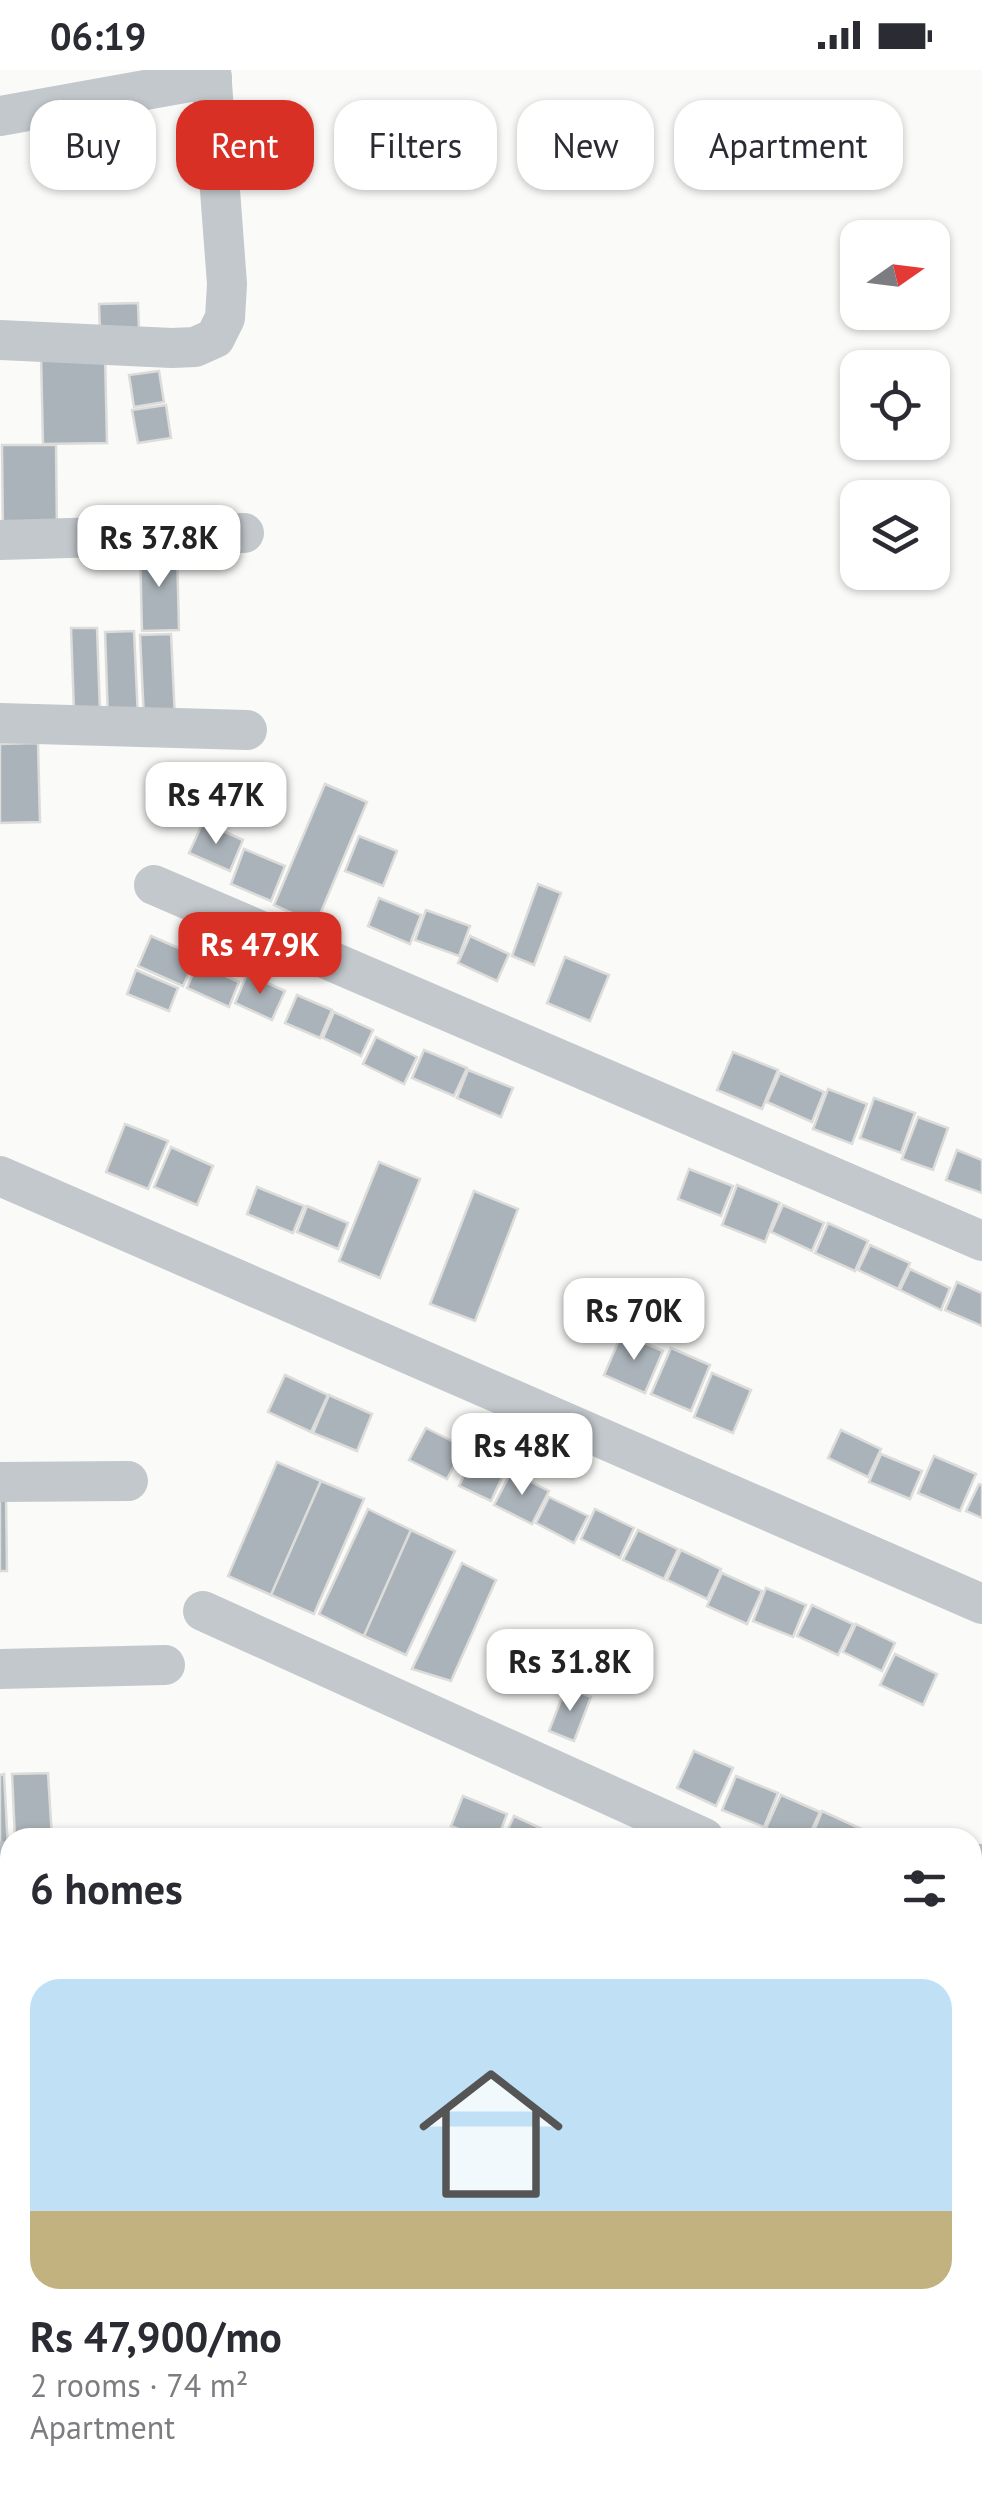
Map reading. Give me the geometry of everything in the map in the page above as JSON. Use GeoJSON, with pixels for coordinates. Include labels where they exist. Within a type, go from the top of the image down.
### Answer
{"type":"FeatureCollection","features":[{"type":"Feature","properties":{"kind":"street"},"geometry":{"type":"LineString","coordinates":[[0,116],[212,74],[227,284],[225,318],[215,338],[195,346],[0,340]]}},
{"type":"Feature","properties":{"kind":"street"},"geometry":{"type":"LineString","coordinates":[[0,540],[244,533]]}},
{"type":"Feature","properties":{"kind":"street"},"geometry":{"type":"LineString","coordinates":[[0,723],[246,730]]}},
{"type":"Feature","properties":{"kind":"street"},"geometry":{"type":"LineString","coordinates":[[154,885],[982,1241]]}},
{"type":"Feature","properties":{"kind":"street"},"geometry":{"type":"LineString","coordinates":[[0,1176],[982,1604]]}},
{"type":"Feature","properties":{"kind":"street"},"geometry":{"type":"LineString","coordinates":[[0,1482],[128,1481]]}},
{"type":"Feature","properties":{"kind":"street"},"geometry":{"type":"LineString","coordinates":[[204,1611],[682,1828]]}},
{"type":"Feature","properties":{"kind":"street"},"geometry":{"type":"LineString","coordinates":[[0,1669],[165,1665]]}},
{"type":"Feature","properties":{"kind":"building"},"geometry":{"type":"Polygon","coordinates":[[[138,303],[139,330],[100,331],[99,304],[138,303]]]}},
{"type":"Feature","properties":{"kind":"building"},"geometry":{"type":"Polygon","coordinates":[[[105,354],[107,443],[43,444],[41,356],[105,354]]]}},
{"type":"Feature","properties":{"kind":"building"},"geometry":{"type":"Polygon","coordinates":[[[159,371],[164,402],[134,407],[129,375],[159,371]]]}},
{"type":"Feature","properties":{"kind":"building"},"geometry":{"type":"Polygon","coordinates":[[[166,405],[171,438],[138,443],[132,410],[166,405]]]}},
{"type":"Feature","properties":{"kind":"building"},"geometry":{"type":"Polygon","coordinates":[[[2,445],[56,445],[57,535],[3,536],[2,445]]]}},
{"type":"Feature","properties":{"kind":"building"},"geometry":{"type":"Polygon","coordinates":[[[140,550],[177,550],[179,630],[142,631],[140,550]]]}},
{"type":"Feature","properties":{"kind":"building"},"geometry":{"type":"Polygon","coordinates":[[[71,628],[97,628],[100,711],[74,712],[71,628]]]}},
{"type":"Feature","properties":{"kind":"building"},"geometry":{"type":"Polygon","coordinates":[[[134,631],[138,718],[108,719],[105,632],[134,631]]]}},
{"type":"Feature","properties":{"kind":"building"},"geometry":{"type":"Polygon","coordinates":[[[171,634],[175,718],[144,719],[140,635],[171,634]]]}},
{"type":"Feature","properties":{"kind":"building"},"geometry":{"type":"Polygon","coordinates":[[[38,743],[40,822],[0,823],[0,744],[38,743]]]}},
{"type":"Feature","properties":{"kind":"building"},"geometry":{"type":"Polygon","coordinates":[[[325,784],[367,802],[316,924],[274,905],[325,784]]]}},
{"type":"Feature","properties":{"kind":"building"},"geometry":{"type":"Polygon","coordinates":[[[203,822],[243,840],[230,871],[189,853],[203,822]]]}},
{"type":"Feature","properties":{"kind":"building"},"geometry":{"type":"Polygon","coordinates":[[[359,836],[397,851],[383,886],[345,871],[359,836]]]}},
{"type":"Feature","properties":{"kind":"building"},"geometry":{"type":"Polygon","coordinates":[[[244,849],[285,866],[271,901],[231,884],[244,849]]]}},
{"type":"Feature","properties":{"kind":"building"},"geometry":{"type":"Polygon","coordinates":[[[538,884],[561,893],[534,965],[512,956],[538,884]]]}},
{"type":"Feature","properties":{"kind":"building"},"geometry":{"type":"Polygon","coordinates":[[[379,898],[421,915],[410,944],[368,926],[379,898]]]}},
{"type":"Feature","properties":{"kind":"building"},"geometry":{"type":"Polygon","coordinates":[[[426,910],[470,926],[459,956],[415,940],[426,910]]]}},
{"type":"Feature","properties":{"kind":"building"},"geometry":{"type":"Polygon","coordinates":[[[151,936],[197,956],[183,986],[138,966],[151,936]]]}},
{"type":"Feature","properties":{"kind":"building"},"geometry":{"type":"Polygon","coordinates":[[[470,936],[509,954],[497,981],[458,963],[470,936]]]}},
{"type":"Feature","properties":{"kind":"building"},"geometry":{"type":"Polygon","coordinates":[[[565,957],[609,975],[590,1021],[547,1003],[565,957]]]}},
{"type":"Feature","properties":{"kind":"building"},"geometry":{"type":"Polygon","coordinates":[[[197,963],[239,982],[229,1007],[187,988],[197,963]]]}},
{"type":"Feature","properties":{"kind":"building"},"geometry":{"type":"Polygon","coordinates":[[[136,970],[178,988],[169,1011],[127,994],[136,970]]]}},
{"type":"Feature","properties":{"kind":"building"},"geometry":{"type":"Polygon","coordinates":[[[247,974],[285,991],[272,1020],[235,1003],[247,974]]]}},
{"type":"Feature","properties":{"kind":"building"},"geometry":{"type":"Polygon","coordinates":[[[297,995],[332,1010],[320,1038],[285,1023],[297,995]]]}},
{"type":"Feature","properties":{"kind":"building"},"geometry":{"type":"Polygon","coordinates":[[[334,1012],[373,1030],[361,1056],[323,1038],[334,1012]]]}},
{"type":"Feature","properties":{"kind":"building"},"geometry":{"type":"Polygon","coordinates":[[[376,1037],[417,1057],[404,1084],[363,1064],[376,1037]]]}},
{"type":"Feature","properties":{"kind":"building"},"geometry":{"type":"Polygon","coordinates":[[[424,1050],[467,1068],[454,1096],[412,1078],[424,1050]]]}},
{"type":"Feature","properties":{"kind":"building"},"geometry":{"type":"Polygon","coordinates":[[[733,1052],[778,1070],[762,1109],[717,1090],[733,1052]]]}},
{"type":"Feature","properties":{"kind":"building"},"geometry":{"type":"Polygon","coordinates":[[[468,1070],[513,1088],[501,1117],[457,1098],[468,1070]]]}},
{"type":"Feature","properties":{"kind":"building"},"geometry":{"type":"Polygon","coordinates":[[[780,1073],[824,1092],[812,1122],[767,1102],[780,1073]]]}},
{"type":"Feature","properties":{"kind":"building"},"geometry":{"type":"Polygon","coordinates":[[[828,1089],[867,1104],[852,1144],[813,1129],[828,1089]]]}},
{"type":"Feature","properties":{"kind":"building"},"geometry":{"type":"Polygon","coordinates":[[[874,1098],[915,1113],[901,1153],[860,1138],[874,1098]]]}},
{"type":"Feature","properties":{"kind":"building"},"geometry":{"type":"Polygon","coordinates":[[[918,1117],[948,1128],[933,1170],[902,1159],[918,1117]]]}},
{"type":"Feature","properties":{"kind":"building"},"geometry":{"type":"Polygon","coordinates":[[[125,1124],[168,1141],[148,1189],[106,1172],[125,1124]]]}},
{"type":"Feature","properties":{"kind":"building"},"geometry":{"type":"Polygon","coordinates":[[[171,1147],[213,1166],[197,1205],[154,1187],[171,1147]]]}},
{"type":"Feature","properties":{"kind":"building"},"geometry":{"type":"Polygon","coordinates":[[[957,1150],[982,1160],[982,1193],[946,1180],[957,1150]]]}},
{"type":"Feature","properties":{"kind":"building"},"geometry":{"type":"Polygon","coordinates":[[[379,1162],[420,1179],[380,1278],[339,1261],[379,1162]]]}},
{"type":"Feature","properties":{"kind":"building"},"geometry":{"type":"Polygon","coordinates":[[[689,1169],[733,1186],[721,1216],[678,1199],[689,1169]]]}},
{"type":"Feature","properties":{"kind":"building"},"geometry":{"type":"Polygon","coordinates":[[[737,1185],[780,1203],[765,1242],[722,1225],[737,1185]]]}},
{"type":"Feature","properties":{"kind":"building"},"geometry":{"type":"Polygon","coordinates":[[[257,1187],[304,1206],[293,1233],[247,1214],[257,1187]]]}},
{"type":"Feature","properties":{"kind":"building"},"geometry":{"type":"Polygon","coordinates":[[[474,1191],[518,1209],[475,1321],[430,1304],[474,1191]]]}},
{"type":"Feature","properties":{"kind":"building"},"geometry":{"type":"Polygon","coordinates":[[[783,1205],[824,1223],[812,1251],[771,1232],[783,1205]]]}},
{"type":"Feature","properties":{"kind":"building"},"geometry":{"type":"Polygon","coordinates":[[[307,1206],[348,1223],[338,1249],[297,1232],[307,1206]]]}},
{"type":"Feature","properties":{"kind":"building"},"geometry":{"type":"Polygon","coordinates":[[[828,1223],[868,1241],[855,1271],[815,1253],[828,1223]]]}},
{"type":"Feature","properties":{"kind":"building"},"geometry":{"type":"Polygon","coordinates":[[[870,1245],[910,1263],[898,1289],[858,1270],[870,1245]]]}},
{"type":"Feature","properties":{"kind":"building"},"geometry":{"type":"Polygon","coordinates":[[[910,1269],[950,1288],[941,1310],[900,1290],[910,1269]]]}},
{"type":"Feature","properties":{"kind":"building"},"geometry":{"type":"Polygon","coordinates":[[[957,1282],[982,1293],[982,1326],[945,1310],[957,1282]]]}},
{"type":"Feature","properties":{"kind":"building"},"geometry":{"type":"Polygon","coordinates":[[[622,1333],[663,1351],[645,1393],[604,1375],[622,1333]]]}},
{"type":"Feature","properties":{"kind":"building"},"geometry":{"type":"Polygon","coordinates":[[[671,1348],[710,1365],[691,1411],[651,1394],[671,1348]]]}},
{"type":"Feature","properties":{"kind":"building"},"geometry":{"type":"Polygon","coordinates":[[[712,1373],[751,1390],[733,1433],[694,1417],[712,1373]]]}},
{"type":"Feature","properties":{"kind":"building"},"geometry":{"type":"Polygon","coordinates":[[[285,1375],[328,1395],[311,1432],[268,1412],[285,1375]]]}},
{"type":"Feature","properties":{"kind":"building"},"geometry":{"type":"Polygon","coordinates":[[[329,1395],[372,1414],[357,1451],[313,1433],[329,1395]]]}},
{"type":"Feature","properties":{"kind":"building"},"geometry":{"type":"Polygon","coordinates":[[[426,1428],[464,1447],[447,1479],[409,1460],[426,1428]]]}},
{"type":"Feature","properties":{"kind":"building"},"geometry":{"type":"Polygon","coordinates":[[[841,1430],[881,1449],[868,1477],[828,1458],[841,1430]]]}},
{"type":"Feature","properties":{"kind":"building"},"geometry":{"type":"Polygon","coordinates":[[[475,1451],[507,1467],[491,1501],[459,1486],[475,1451]]]}},
{"type":"Feature","properties":{"kind":"building"},"geometry":{"type":"Polygon","coordinates":[[[881,1454],[922,1471],[910,1499],[869,1482],[881,1454]]]}},
{"type":"Feature","properties":{"kind":"building"},"geometry":{"type":"Polygon","coordinates":[[[934,1456],[976,1474],[960,1511],[918,1493],[934,1456]]]}},
{"type":"Feature","properties":{"kind":"building"},"geometry":{"type":"Polygon","coordinates":[[[277,1462],[321,1481],[271,1595],[228,1576],[277,1462]]]}},
{"type":"Feature","properties":{"kind":"building"},"geometry":{"type":"Polygon","coordinates":[[[511,1472],[549,1491],[532,1524],[494,1505],[511,1472]]]}},
{"type":"Feature","properties":{"kind":"building"},"geometry":{"type":"Polygon","coordinates":[[[321,1481],[364,1499],[314,1614],[271,1595],[321,1481]]]}},
{"type":"Feature","properties":{"kind":"building"},"geometry":{"type":"Polygon","coordinates":[[[979,1484],[982,1485],[982,1518],[966,1511],[979,1484]]]}},
{"type":"Feature","properties":{"kind":"building"},"geometry":{"type":"Polygon","coordinates":[[[0,1497],[6,1497],[7,1571],[0,1571],[0,1497]]]}},
{"type":"Feature","properties":{"kind":"building"},"geometry":{"type":"Polygon","coordinates":[[[549,1497],[588,1516],[574,1543],[536,1523],[549,1497]]]}},
{"type":"Feature","properties":{"kind":"building"},"geometry":{"type":"Polygon","coordinates":[[[368,1509],[411,1530],[364,1636],[319,1614],[368,1509]]]}},
{"type":"Feature","properties":{"kind":"building"},"geometry":{"type":"Polygon","coordinates":[[[595,1509],[634,1528],[620,1558],[581,1539],[595,1509]]]}},
{"type":"Feature","properties":{"kind":"building"},"geometry":{"type":"Polygon","coordinates":[[[411,1530],[455,1551],[406,1655],[364,1636],[411,1530]]]}},
{"type":"Feature","properties":{"kind":"building"},"geometry":{"type":"Polygon","coordinates":[[[638,1530],[678,1549],[664,1579],[623,1560],[638,1530]]]}},
{"type":"Feature","properties":{"kind":"building"},"geometry":{"type":"Polygon","coordinates":[[[681,1550],[721,1569],[707,1599],[667,1580],[681,1550]]]}},
{"type":"Feature","properties":{"kind":"building"},"geometry":{"type":"Polygon","coordinates":[[[462,1563],[496,1580],[451,1681],[412,1669],[462,1563]]]}},
{"type":"Feature","properties":{"kind":"building"},"geometry":{"type":"Polygon","coordinates":[[[722,1573],[762,1591],[747,1624],[707,1606],[722,1573]]]}},
{"type":"Feature","properties":{"kind":"building"},"geometry":{"type":"Polygon","coordinates":[[[766,1588],[806,1605],[793,1637],[753,1621],[766,1588]]]}},
{"type":"Feature","properties":{"kind":"building"},"geometry":{"type":"Polygon","coordinates":[[[812,1605],[853,1624],[838,1655],[797,1636],[812,1605]]]}},
{"type":"Feature","properties":{"kind":"building"},"geometry":{"type":"Polygon","coordinates":[[[856,1624],[895,1643],[882,1671],[843,1652],[856,1624]]]}},
{"type":"Feature","properties":{"kind":"building"},"geometry":{"type":"Polygon","coordinates":[[[895,1654],[937,1674],[923,1705],[880,1685],[895,1654]]]}},
{"type":"Feature","properties":{"kind":"building"},"geometry":{"type":"Polygon","coordinates":[[[566,1687],[591,1697],[574,1741],[549,1731],[566,1687]]]}},
{"type":"Feature","properties":{"kind":"building"},"geometry":{"type":"Polygon","coordinates":[[[694,1751],[733,1768],[716,1806],[677,1788],[694,1751]]]}},
{"type":"Feature","properties":{"kind":"building"},"geometry":{"type":"Polygon","coordinates":[[[48,1773],[51,1828],[15,1828],[12,1774],[48,1773]]]}},
{"type":"Feature","properties":{"kind":"building"},"geometry":{"type":"Polygon","coordinates":[[[4,1774],[7,1828],[0,1828],[0,1775],[4,1774]]]}},
{"type":"Feature","properties":{"kind":"building"},"geometry":{"type":"Polygon","coordinates":[[[736,1776],[778,1793],[764,1827],[722,1810],[736,1776]]]}},
{"type":"Feature","properties":{"kind":"building"},"geometry":{"type":"Polygon","coordinates":[[[781,1795],[820,1812],[813,1828],[766,1828],[781,1795]]]}},
{"type":"Feature","properties":{"kind":"building"},"geometry":{"type":"Polygon","coordinates":[[[463,1796],[507,1814],[502,1828],[451,1826],[463,1796]]]}},
{"type":"Feature","properties":{"kind":"building"},"geometry":{"type":"Polygon","coordinates":[[[822,1811],[859,1828],[815,1828],[822,1811]]]}},
{"type":"Feature","properties":{"kind":"building"},"geometry":{"type":"Polygon","coordinates":[[[514,1816],[540,1828],[509,1828],[514,1816]]]}}]}
